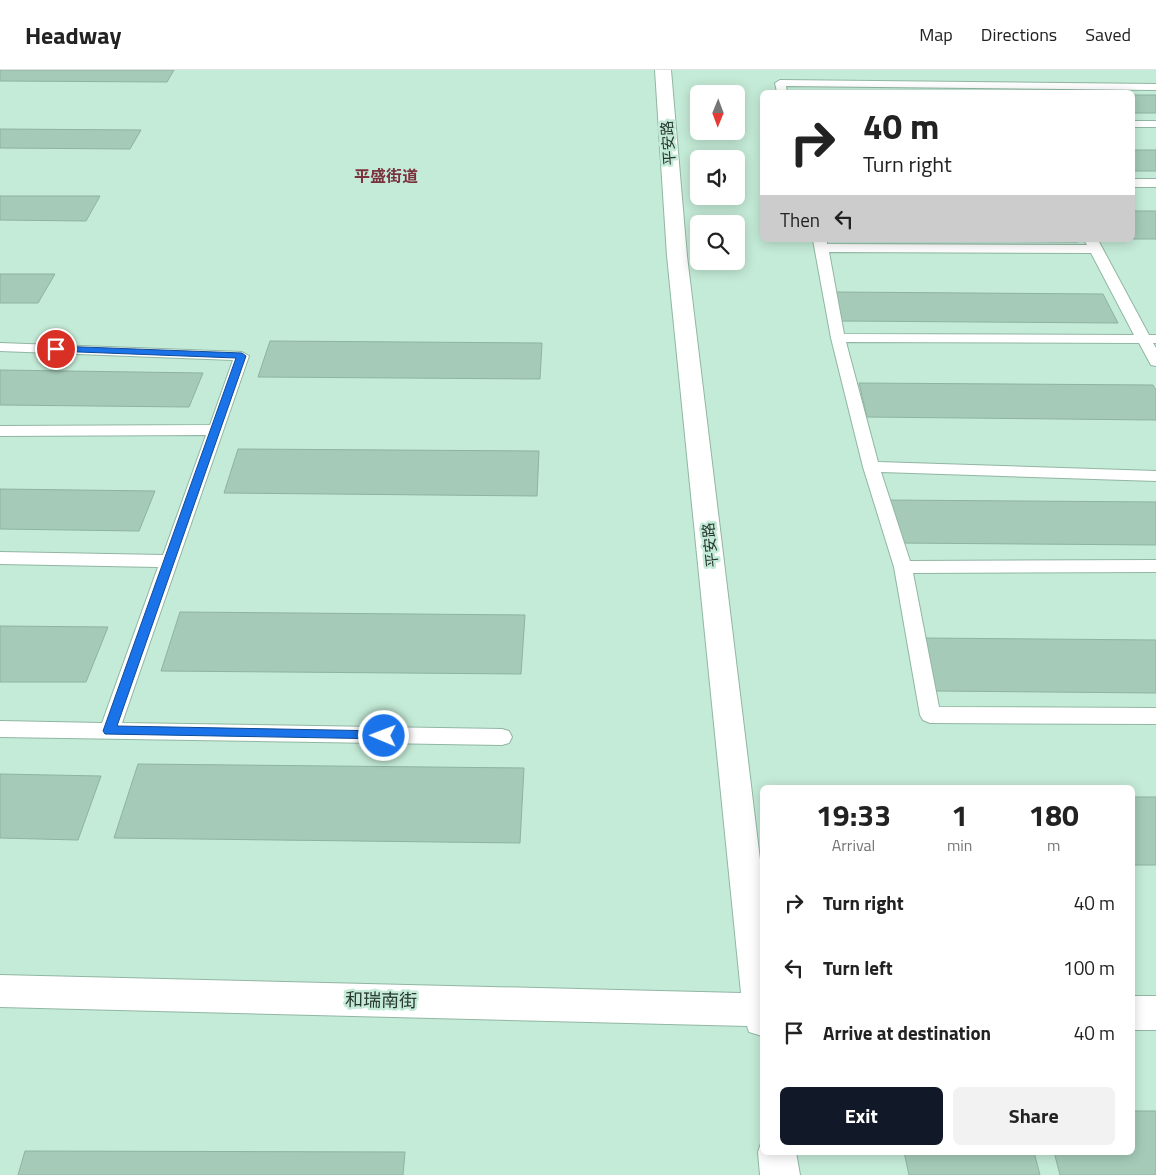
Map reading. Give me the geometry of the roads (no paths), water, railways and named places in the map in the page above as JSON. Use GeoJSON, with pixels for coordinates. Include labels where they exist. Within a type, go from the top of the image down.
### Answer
{"type":"FeatureCollection","features":[{"type":"Feature","properties":{"kind":"street","name":"平安路"},"geometry":{"type":"LineString","coordinates":[[663,70],[678,266],[760,995]]}},
{"type":"Feature","properties":{"kind":"street","name":"和瑞南街"},"geometry":{"type":"LineString","coordinates":[[0,991],[760,1013]]}},
{"type":"Feature","properties":{"kind":"street"},"geometry":{"type":"LineString","coordinates":[[1135,1013],[1156,1013]]}},
{"type":"Feature","properties":{"kind":"street"},"geometry":{"type":"LineString","coordinates":[[777,1155],[780,1175]]}},
{"type":"Feature","properties":{"kind":"lane"},"geometry":{"type":"LineString","coordinates":[[782,90],[780,83],[1012,90],[1156,88]]}},
{"type":"Feature","properties":{"kind":"lane"},"geometry":{"type":"LineString","coordinates":[[1135,124],[1156,124]]}},
{"type":"Feature","properties":{"kind":"lane"},"geometry":{"type":"LineString","coordinates":[[1135,183],[1156,183]]}},
{"type":"Feature","properties":{"kind":"lane"},"geometry":{"type":"LineString","coordinates":[[1156,362],[1150,339],[1094,244],[822,244],[838,338],[871,468],[903,567],[930,715],[1156,716]]}},
{"type":"Feature","properties":{"kind":"lane"},"geometry":{"type":"LineString","coordinates":[[838,338],[1150,339]]}},
{"type":"Feature","properties":{"kind":"lane"},"geometry":{"type":"LineString","coordinates":[[0,347],[242,356],[109,731]]}},
{"type":"Feature","properties":{"kind":"lane"},"geometry":{"type":"LineString","coordinates":[[0,432],[216,430]]}},
{"type":"Feature","properties":{"kind":"lane"},"geometry":{"type":"LineString","coordinates":[[871,468],[1156,476]]}},
{"type":"Feature","properties":{"kind":"lane"},"geometry":{"type":"LineString","coordinates":[[0,558],[169,561]]}},
{"type":"Feature","properties":{"kind":"lane"},"geometry":{"type":"LineString","coordinates":[[903,567],[1156,566]]}},
{"type":"Feature","properties":{"kind":"lane"},"geometry":{"type":"LineString","coordinates":[[0,729],[502,737]]}},
{"type":"Feature","properties":{"kind":"district","name":"平盛街道"},"geometry":{"type":"Point","coordinates":[386,176]}}]}
